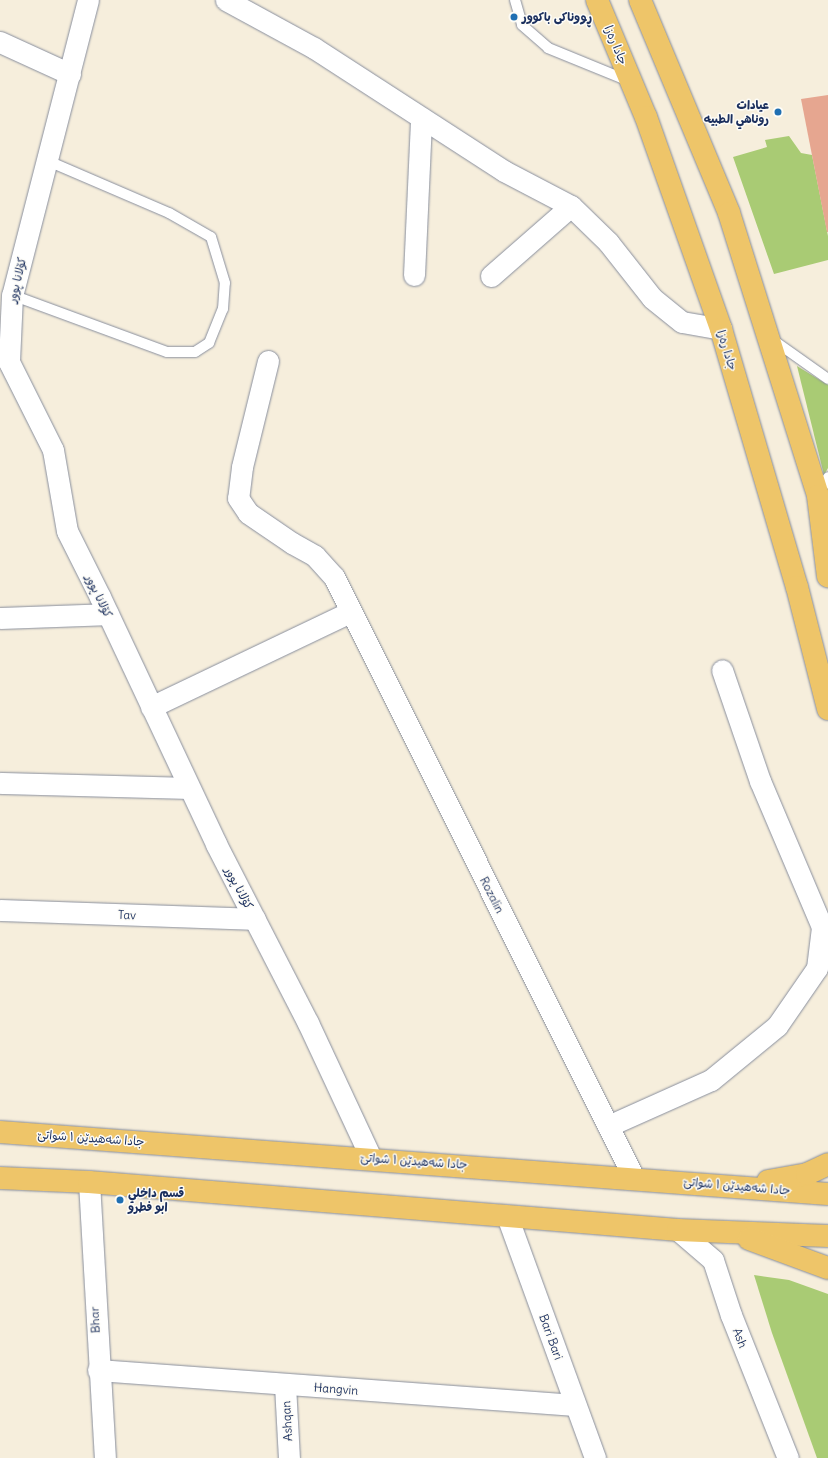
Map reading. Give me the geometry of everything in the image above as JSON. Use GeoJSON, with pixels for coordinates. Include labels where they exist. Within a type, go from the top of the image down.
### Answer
{"type":"FeatureCollection","features":[{"type":"Feature","properties":{"kind":"main road","name":"جادا ره‌زا"},"geometry":{"type":"LineString","coordinates":[[597,0],[632,82],[676,197],[721,329],[798,587],[828,709]]}},
{"type":"Feature","properties":{"kind":"main road"},"geometry":{"type":"LineString","coordinates":[[640,0],[729,213],[767,335],[823,486],[828,576]]}},
{"type":"Feature","properties":{"kind":"main road","name":"جادا شەهیدێن ١ شواتێ"},"geometry":{"type":"LineString","coordinates":[[0,1132],[370,1158],[828,1194]]}},
{"type":"Feature","properties":{"kind":"main road"},"geometry":{"type":"LineString","coordinates":[[738,1186],[807,1174],[828,1164]]}},
{"type":"Feature","properties":{"kind":"main road"},"geometry":{"type":"LineString","coordinates":[[0,1178],[89,1182],[678,1230],[828,1236]]}},
{"type":"Feature","properties":{"kind":"main road"},"geometry":{"type":"LineString","coordinates":[[729,1232],[828,1268]]}},
{"type":"Feature","properties":{"kind":"street","name":"کۆلانا پوور"},"geometry":{"type":"LineString","coordinates":[[88,0],[48,161],[5,322],[9,362],[53,450],[67,531],[108,614],[189,788],[308,1023],[370,1158]]}},
{"type":"Feature","properties":{"kind":"street"},"geometry":{"type":"LineString","coordinates":[[226,0],[314,48],[504,171],[571,206],[608,242],[652,298],[682,322],[721,329]]}},
{"type":"Feature","properties":{"kind":"street"},"geometry":{"type":"LineString","coordinates":[[0,42],[70,74]]}},
{"type":"Feature","properties":{"kind":"street"},"geometry":{"type":"LineString","coordinates":[[414,275],[421,118]]}},
{"type":"Feature","properties":{"kind":"street"},"geometry":{"type":"LineString","coordinates":[[491,276],[571,206]]}},
{"type":"Feature","properties":{"kind":"street","name":"Rozalin"},"geometry":{"type":"LineString","coordinates":[[268,361],[242,467],[238,498],[248,513],[292,543],[315,556],[334,577],[350,612],[634,1178]]}},
{"type":"Feature","properties":{"kind":"street"},"geometry":{"type":"LineString","coordinates":[[150,707],[350,612]]}},
{"type":"Feature","properties":{"kind":"street"},"geometry":{"type":"LineString","coordinates":[[0,618],[108,614]]}},
{"type":"Feature","properties":{"kind":"street"},"geometry":{"type":"LineString","coordinates":[[608,1126],[710,1080],[777,1026],[817,968],[822,927],[760,781],[722,670]]}},
{"type":"Feature","properties":{"kind":"street"},"geometry":{"type":"LineString","coordinates":[[0,783],[189,788]]}},
{"type":"Feature","properties":{"kind":"street","name":"Tav"},"geometry":{"type":"LineString","coordinates":[[0,910],[255,919]]}},
{"type":"Feature","properties":{"kind":"street","name":"Bhar"},"geometry":{"type":"LineString","coordinates":[[89,1182],[98,1370],[104,1458]]}},
{"type":"Feature","properties":{"kind":"street","name":"Bari Bari"},"geometry":{"type":"LineString","coordinates":[[507,1216],[595,1458]]}},
{"type":"Feature","properties":{"kind":"street","name":"Ash"},"geometry":{"type":"LineString","coordinates":[[678,1230],[713,1260],[731,1315],[788,1458]]}},
{"type":"Feature","properties":{"kind":"street","name":"Hangvin"},"geometry":{"type":"LineString","coordinates":[[98,1370],[285,1385],[575,1405]]}},
{"type":"Feature","properties":{"kind":"street","name":"Ashqan"},"geometry":{"type":"LineString","coordinates":[[285,1385],[289,1458]]}},
{"type":"Feature","properties":{"kind":"lane"},"geometry":{"type":"LineString","coordinates":[[515,0],[522,25],[548,48],[632,82]]}},
{"type":"Feature","properties":{"kind":"lane"},"geometry":{"type":"LineString","coordinates":[[12,295],[167,352],[195,352],[209,343],[224,309],[225,283],[211,237],[169,213],[48,161]]}},
{"type":"Feature","properties":{"kind":"lane"},"geometry":{"type":"LineString","coordinates":[[767,335],[828,379]]}},
{"type":"Feature","properties":{"kind":"green space"},"geometry":{"type":"Polygon","coordinates":[[[789,136],[801,153],[812,155],[828,236],[828,260],[774,274],[733,157],[767,147],[765,140],[789,136]]]}},
{"type":"Feature","properties":{"kind":"green space"},"geometry":{"type":"Polygon","coordinates":[[[797,366],[828,385],[828,468],[824,475],[797,366]]]}},
{"type":"Feature","properties":{"kind":"green space"},"geometry":{"type":"Polygon","coordinates":[[[754,1275],[789,1280],[828,1294],[828,1458],[817,1458],[772,1333],[754,1275]]]}},
{"type":"Feature","properties":{"kind":"building"},"geometry":{"type":"Polygon","coordinates":[[[828,95],[828,232],[827,232],[801,99],[828,95]]]}},
{"type":"Feature","properties":{"kind":"place","name":"ڕووناکی باکوور"},"geometry":{"type":"Point","coordinates":[514,17]}},
{"type":"Feature","properties":{"kind":"place","name":"عيادات روناهي الطبيه"},"geometry":{"type":"Point","coordinates":[778,112]}},
{"type":"Feature","properties":{"kind":"place","name":"قسم داخلي ابو فطرو"},"geometry":{"type":"Point","coordinates":[120,1200]}}]}
